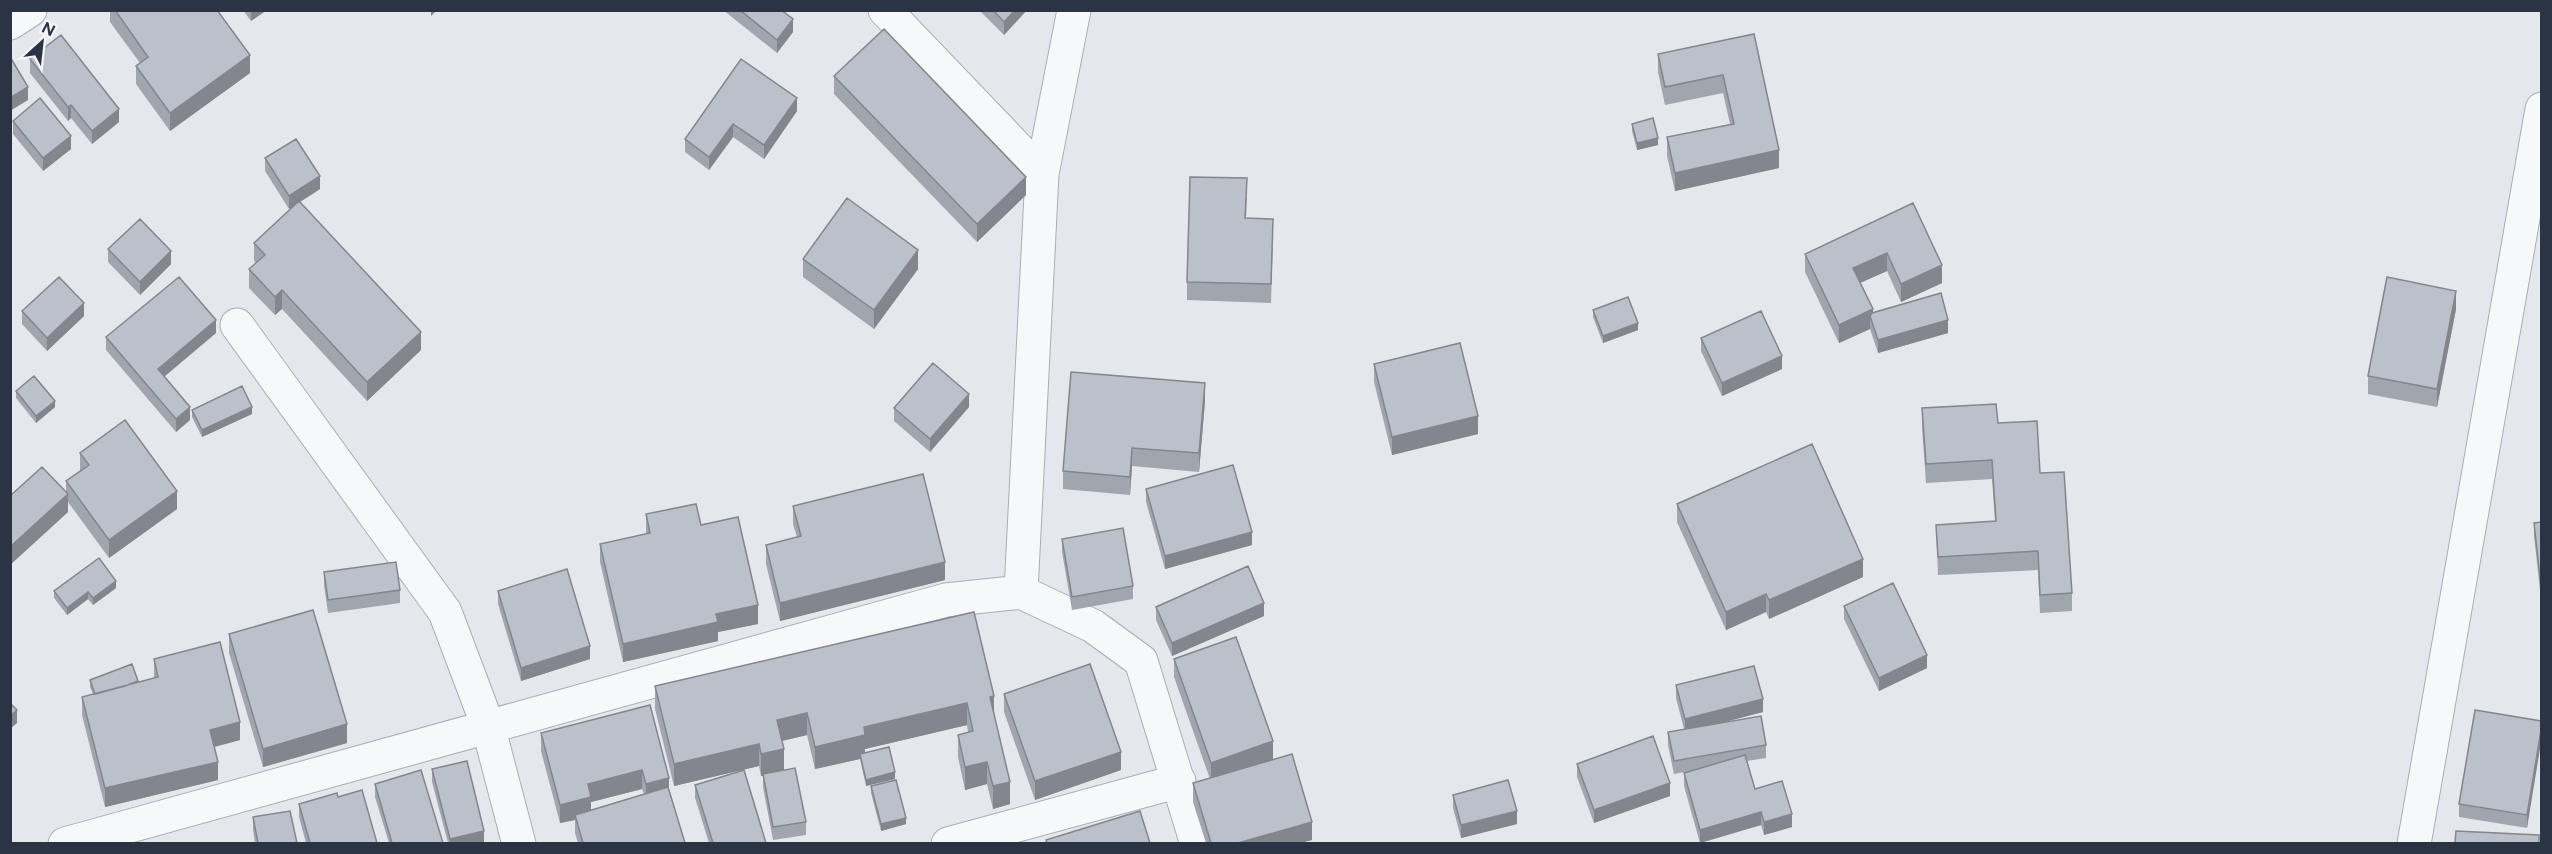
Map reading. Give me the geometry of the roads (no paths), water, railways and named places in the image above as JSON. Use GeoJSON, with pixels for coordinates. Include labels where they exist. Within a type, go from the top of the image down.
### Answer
{"type":"FeatureCollection","features":[{"type":"Feature","properties":{"kind":"street"},"geometry":{"type":"LineString","coordinates":[[10,23],[30,10]]}},
{"type":"Feature","properties":{"kind":"street"},"geometry":{"type":"LineString","coordinates":[[885,10],[1042,174]]}},
{"type":"Feature","properties":{"kind":"street"},"geometry":{"type":"LineString","coordinates":[[1022,592],[1042,174],[1074,10]]}},
{"type":"Feature","properties":{"kind":"street"},"geometry":{"type":"LineString","coordinates":[[2414,843],[2541,109]]}},
{"type":"Feature","properties":{"kind":"street"},"geometry":{"type":"LineString","coordinates":[[237,325],[445,612],[488,726],[519,843]]}},
{"type":"Feature","properties":{"kind":"street"},"geometry":{"type":"LineString","coordinates":[[65,843],[946,600],[1022,592],[1093,626],[1141,661],[1197,843]]}},
{"type":"Feature","properties":{"kind":"street"},"geometry":{"type":"LineString","coordinates":[[948,843],[1179,781]]}}]}
